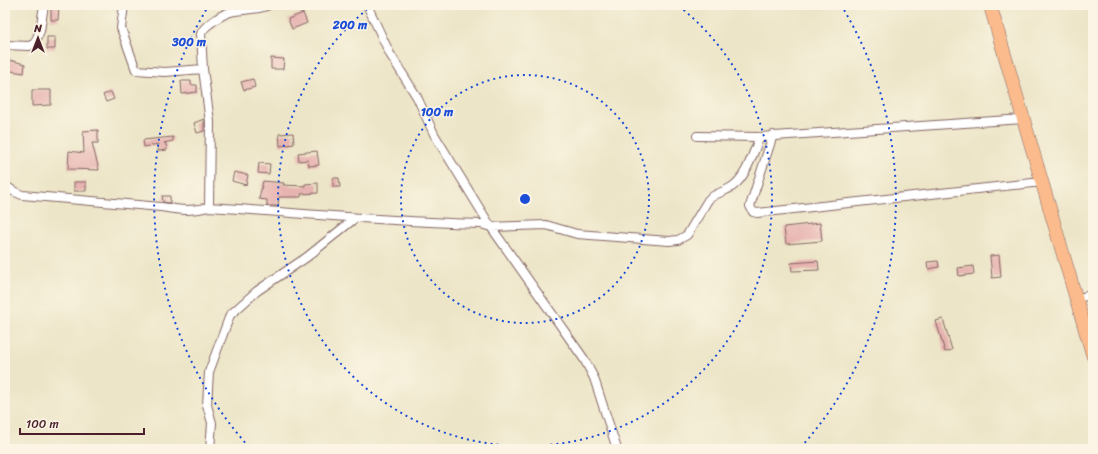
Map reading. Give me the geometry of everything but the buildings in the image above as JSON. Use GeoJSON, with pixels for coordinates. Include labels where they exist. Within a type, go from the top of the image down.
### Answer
{"type":"FeatureCollection","features":[{"type":"Feature","properties":{"kind":"main road"},"geometry":{"type":"LineString","coordinates":[[990,5],[1093,356]]}},
{"type":"Feature","properties":{"kind":"street"},"geometry":{"type":"LineString","coordinates":[[5,45],[29,46],[34,44],[40,31],[44,5]]}},
{"type":"Feature","properties":{"kind":"street"},"geometry":{"type":"LineString","coordinates":[[124,5],[121,28],[136,70],[165,72],[203,69]]}},
{"type":"Feature","properties":{"kind":"street"},"geometry":{"type":"LineString","coordinates":[[209,207],[210,122],[203,69],[201,40],[203,29],[221,15],[234,10],[260,8],[269,5]]}},
{"type":"Feature","properties":{"kind":"street"},"geometry":{"type":"LineString","coordinates":[[366,5],[390,54],[417,97],[434,134],[491,227],[584,359],[594,378],[617,449]]}},
{"type":"Feature","properties":{"kind":"street"},"geometry":{"type":"LineString","coordinates":[[697,136],[760,137],[1024,119]]}},
{"type":"Feature","properties":{"kind":"street"},"geometry":{"type":"LineString","coordinates":[[773,135],[750,206],[753,212],[757,213],[1042,182]]}},
{"type":"Feature","properties":{"kind":"street"},"geometry":{"type":"LineString","coordinates":[[5,185],[22,195],[161,207],[188,211],[209,207],[322,214],[354,219],[481,224],[491,227],[546,225],[577,234],[678,240],[687,236],[712,196],[734,186],[746,170],[760,137]]}},
{"type":"Feature","properties":{"kind":"street"},"geometry":{"type":"LineString","coordinates":[[210,449],[212,423],[207,405],[209,372],[230,315],[257,291],[307,257],[354,219]]}},
{"type":"Feature","properties":{"kind":"street"},"geometry":{"type":"LineString","coordinates":[[1076,299],[1093,294]]}}]}
